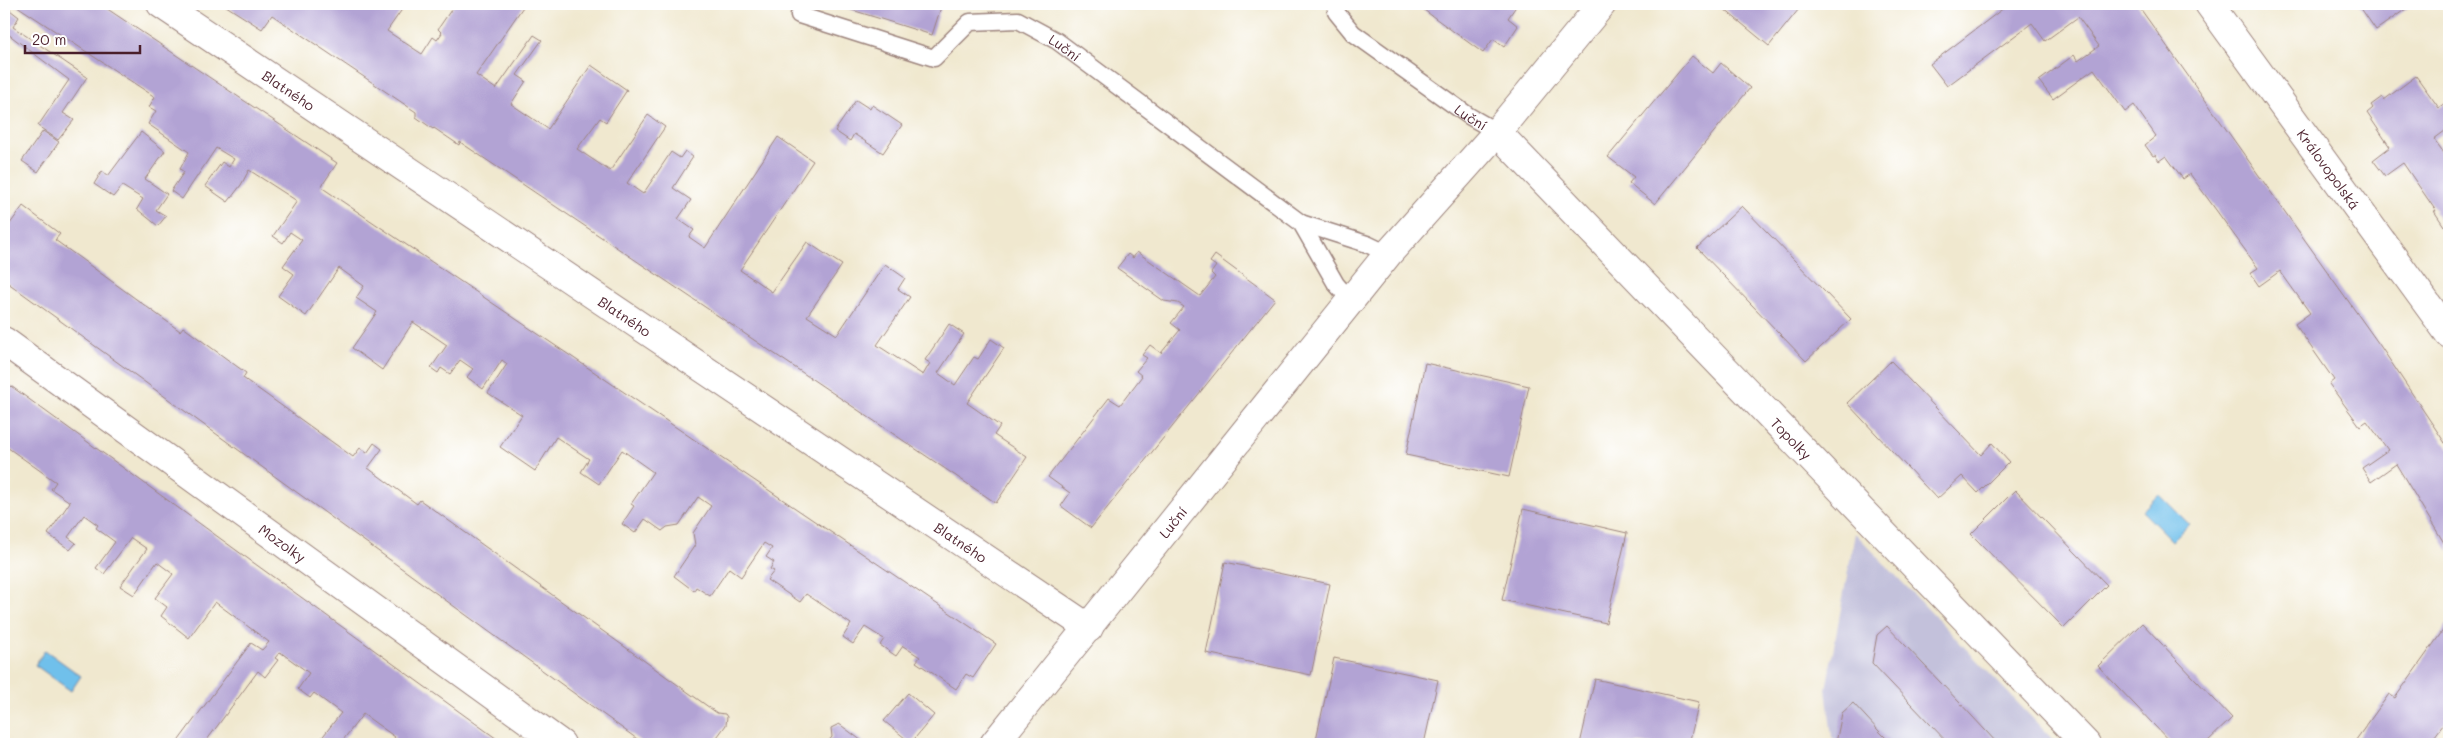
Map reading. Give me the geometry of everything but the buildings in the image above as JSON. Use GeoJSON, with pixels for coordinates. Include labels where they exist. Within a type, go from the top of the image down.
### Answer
{"type":"FeatureCollection","features":[{"type":"Feature","properties":{"kind":"street","name":"Blatného"},"geometry":{"type":"LineString","coordinates":[[161,4],[1089,628]]}},
{"type":"Feature","properties":{"kind":"street","name":"Luční"},"geometry":{"type":"LineString","coordinates":[[994,744],[1388,254],[1497,132],[1602,4]]}},
{"type":"Feature","properties":{"kind":"street","name":"Královopolská"},"geometry":{"type":"LineString","coordinates":[[2210,4],[2449,334]]}},
{"type":"Feature","properties":{"kind":"street","name":"Topolky"},"geometry":{"type":"LineString","coordinates":[[1497,132],[2086,744]]}},
{"type":"Feature","properties":{"kind":"street","name":"Mozolky"},"geometry":{"type":"LineString","coordinates":[[4,341],[561,744]]}},
{"type":"Feature","properties":{"kind":"lane","name":"Luční"},"geometry":{"type":"LineString","coordinates":[[1337,4],[1336,12],[1353,33],[1469,116],[1497,132]]}},
{"type":"Feature","properties":{"kind":"lane","name":"Luční"},"geometry":{"type":"LineString","coordinates":[[799,15],[934,58],[970,22],[1018,20],[1057,41],[1302,223],[1367,244],[1388,254]]}},
{"type":"Feature","properties":{"kind":"lane","name":"Luční"},"geometry":{"type":"LineString","coordinates":[[1302,223],[1336,284],[1351,301]]}},
{"type":"Feature","properties":{"kind":"shaded area"},"geometry":{"type":"Polygon","coordinates":[[[1855,533],[2057,744],[1839,744],[1832,737],[1826,689],[1855,533]]]}},
{"type":"Feature","properties":{"kind":"water"},"geometry":{"type":"Polygon","coordinates":[[[2159,494],[2189,524],[2172,541],[2142,511],[2159,494]]]}},
{"type":"Feature","properties":{"kind":"water"},"geometry":{"type":"Polygon","coordinates":[[[45,650],[81,676],[71,691],[35,665],[45,650]]]}}]}
